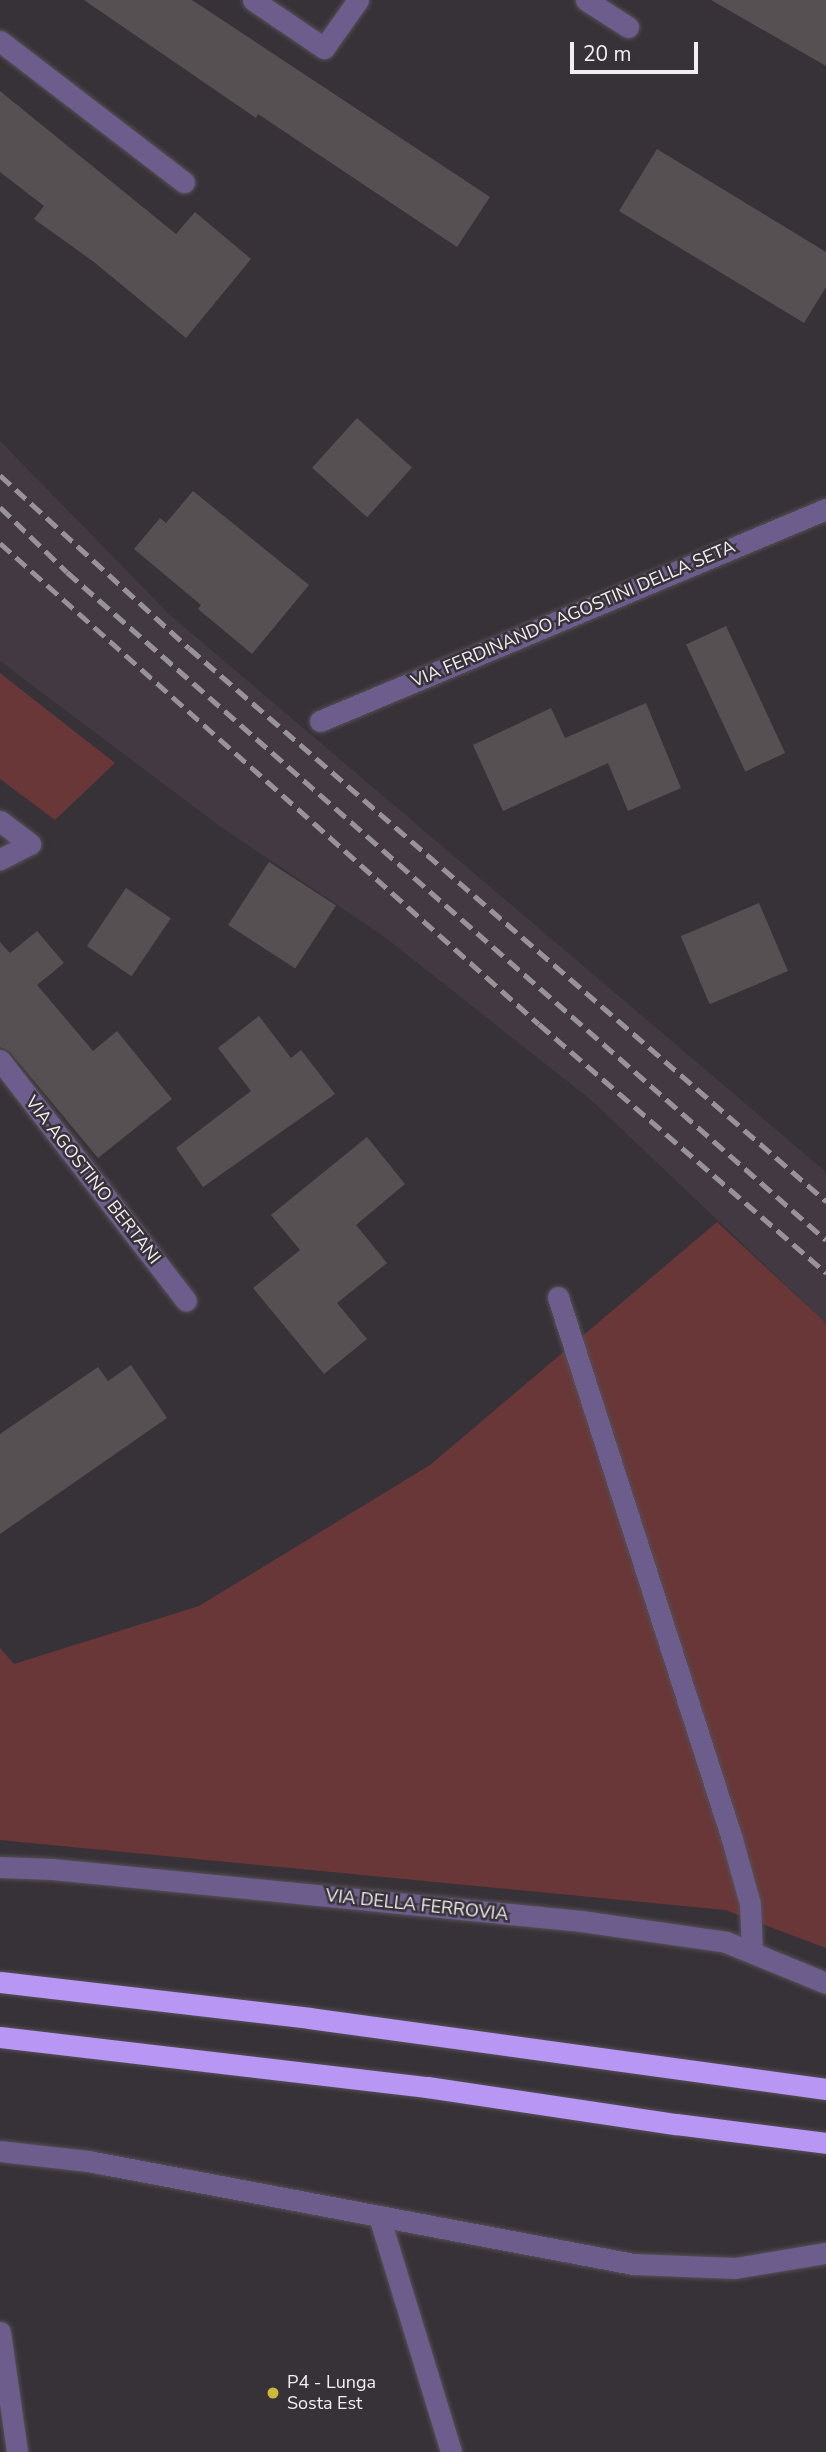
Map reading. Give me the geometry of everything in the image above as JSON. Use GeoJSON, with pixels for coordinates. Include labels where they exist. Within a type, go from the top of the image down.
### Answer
{"type":"FeatureCollection","features":[{"type":"Feature","properties":{"kind":"highway"},"geometry":{"type":"LineString","coordinates":[[0,1982],[309,2018],[679,2071],[826,2089]]}},
{"type":"Feature","properties":{"kind":"highway"},"geometry":{"type":"LineString","coordinates":[[0,2037],[427,2087],[826,2143]]}},
{"type":"Feature","properties":{"kind":"street"},"geometry":{"type":"LineString","coordinates":[[253,0],[324,48],[358,0]]}},
{"type":"Feature","properties":{"kind":"street"},"geometry":{"type":"LineString","coordinates":[[586,0],[628,27]]}},
{"type":"Feature","properties":{"kind":"street"},"geometry":{"type":"LineString","coordinates":[[0,41],[184,182]]}},
{"type":"Feature","properties":{"kind":"street","name":"VIA FERDINANDO AGOSTINI DELLA SETA"},"geometry":{"type":"LineString","coordinates":[[320,721],[826,509]]}},
{"type":"Feature","properties":{"kind":"street"},"geometry":{"type":"LineString","coordinates":[[0,821],[30,844],[0,859]]}},
{"type":"Feature","properties":{"kind":"street","name":"VIA AGOSTINO BERTANI"},"geometry":{"type":"LineString","coordinates":[[0,1059],[186,1301]]}},
{"type":"Feature","properties":{"kind":"street"},"geometry":{"type":"LineString","coordinates":[[558,1297],[732,1839],[750,1904],[752,1952]]}},
{"type":"Feature","properties":{"kind":"street","name":"VIA DELLA FERROVIA"},"geometry":{"type":"LineString","coordinates":[[0,1867],[52,1869],[581,1921],[726,1942],[826,1983]]}},
{"type":"Feature","properties":{"kind":"street"},"geometry":{"type":"LineString","coordinates":[[0,2151],[88,2161],[634,2264],[735,2268],[826,2253]]}},
{"type":"Feature","properties":{"kind":"street"},"geometry":{"type":"LineString","coordinates":[[379,2216],[451,2452]]}},
{"type":"Feature","properties":{"kind":"street"},"geometry":{"type":"LineString","coordinates":[[0,2332],[17,2452]]}},
{"type":"Feature","properties":{"kind":"shaded area"},"geometry":{"type":"Polygon","coordinates":[[[0,441],[170,615],[826,1172],[826,1323],[591,1100],[382,935],[221,827],[0,661],[0,441]]]}},
{"type":"Feature","properties":{"kind":"shaded area"},"geometry":{"type":"Polygon","coordinates":[[[0,673],[115,763],[55,820],[0,779],[0,673]]]}},
{"type":"Feature","properties":{"kind":"shaded area"},"geometry":{"type":"Polygon","coordinates":[[[717,1222],[826,1323],[826,1948],[725,1910],[0,1840],[0,1648],[14,1664],[199,1606],[430,1465],[717,1222]]]}},
{"type":"Feature","properties":{"kind":"building"},"geometry":{"type":"Polygon","coordinates":[[[84,0],[192,0],[490,197],[457,247],[258,114],[256,118],[84,0]]]}},
{"type":"Feature","properties":{"kind":"building"},"geometry":{"type":"Polygon","coordinates":[[[711,0],[826,0],[826,66],[711,0]]]}},
{"type":"Feature","properties":{"kind":"building"},"geometry":{"type":"Polygon","coordinates":[[[0,91],[176,234],[195,212],[251,259],[186,338],[94,262],[34,219],[44,206],[0,172],[0,91]]]}},
{"type":"Feature","properties":{"kind":"building"},"geometry":{"type":"Polygon","coordinates":[[[657,149],[826,252],[826,287],[804,323],[619,211],[657,149]]]}},
{"type":"Feature","properties":{"kind":"building"},"geometry":{"type":"Polygon","coordinates":[[[357,418],[412,468],[367,517],[312,468],[357,418]]]}},
{"type":"Feature","properties":{"kind":"building"},"geometry":{"type":"Polygon","coordinates":[[[193,491],[309,585],[252,654],[198,609],[201,605],[134,549],[160,518],[166,523],[193,491]]]}},
{"type":"Feature","properties":{"kind":"building"},"geometry":{"type":"Polygon","coordinates":[[[726,626],[785,753],[745,771],[686,645],[726,626]]]}},
{"type":"Feature","properties":{"kind":"building"},"geometry":{"type":"Polygon","coordinates":[[[646,703],[681,788],[628,811],[608,763],[503,811],[473,745],[551,708],[565,738],[646,703]]]}},
{"type":"Feature","properties":{"kind":"building"},"geometry":{"type":"Polygon","coordinates":[[[269,862],[336,906],[295,968],[228,925],[269,862]]]}},
{"type":"Feature","properties":{"kind":"building"},"geometry":{"type":"Polygon","coordinates":[[[126,888],[171,918],[132,976],[87,946],[126,888]]]}},
{"type":"Feature","properties":{"kind":"building"},"geometry":{"type":"Polygon","coordinates":[[[759,903],[788,971],[710,1004],[681,936],[759,903]]]}},
{"type":"Feature","properties":{"kind":"building"},"geometry":{"type":"Polygon","coordinates":[[[37,931],[64,963],[37,985],[93,1051],[117,1031],[172,1099],[98,1158],[10,1052],[0,1047],[0,942],[10,953],[37,931]]]}},
{"type":"Feature","properties":{"kind":"building"},"geometry":{"type":"Polygon","coordinates":[[[259,1016],[291,1058],[301,1050],[335,1094],[203,1187],[176,1148],[251,1091],[218,1048],[259,1016]]]}},
{"type":"Feature","properties":{"kind":"building"},"geometry":{"type":"Polygon","coordinates":[[[367,1137],[405,1184],[356,1225],[387,1263],[337,1303],[367,1339],[324,1374],[253,1288],[300,1250],[271,1215],[367,1137]]]}},
{"type":"Feature","properties":{"kind":"building"},"geometry":{"type":"Polygon","coordinates":[[[131,1365],[167,1418],[0,1534],[0,1434],[98,1367],[108,1381],[131,1365]]]}},
{"type":"Feature","properties":{"kind":"railway"},"geometry":{"type":"LineString","coordinates":[[0,475],[189,648],[826,1201]]}},
{"type":"Feature","properties":{"kind":"railway"},"geometry":{"type":"LineString","coordinates":[[0,507],[67,572],[826,1240]]}},
{"type":"Feature","properties":{"kind":"railway"},"geometry":{"type":"LineString","coordinates":[[0,543],[539,1024],[826,1273]]}},
{"type":"Feature","properties":{"kind":"place","name":"P4 - Lunga Sosta Est"},"geometry":{"type":"Point","coordinates":[273,2393]}}]}
